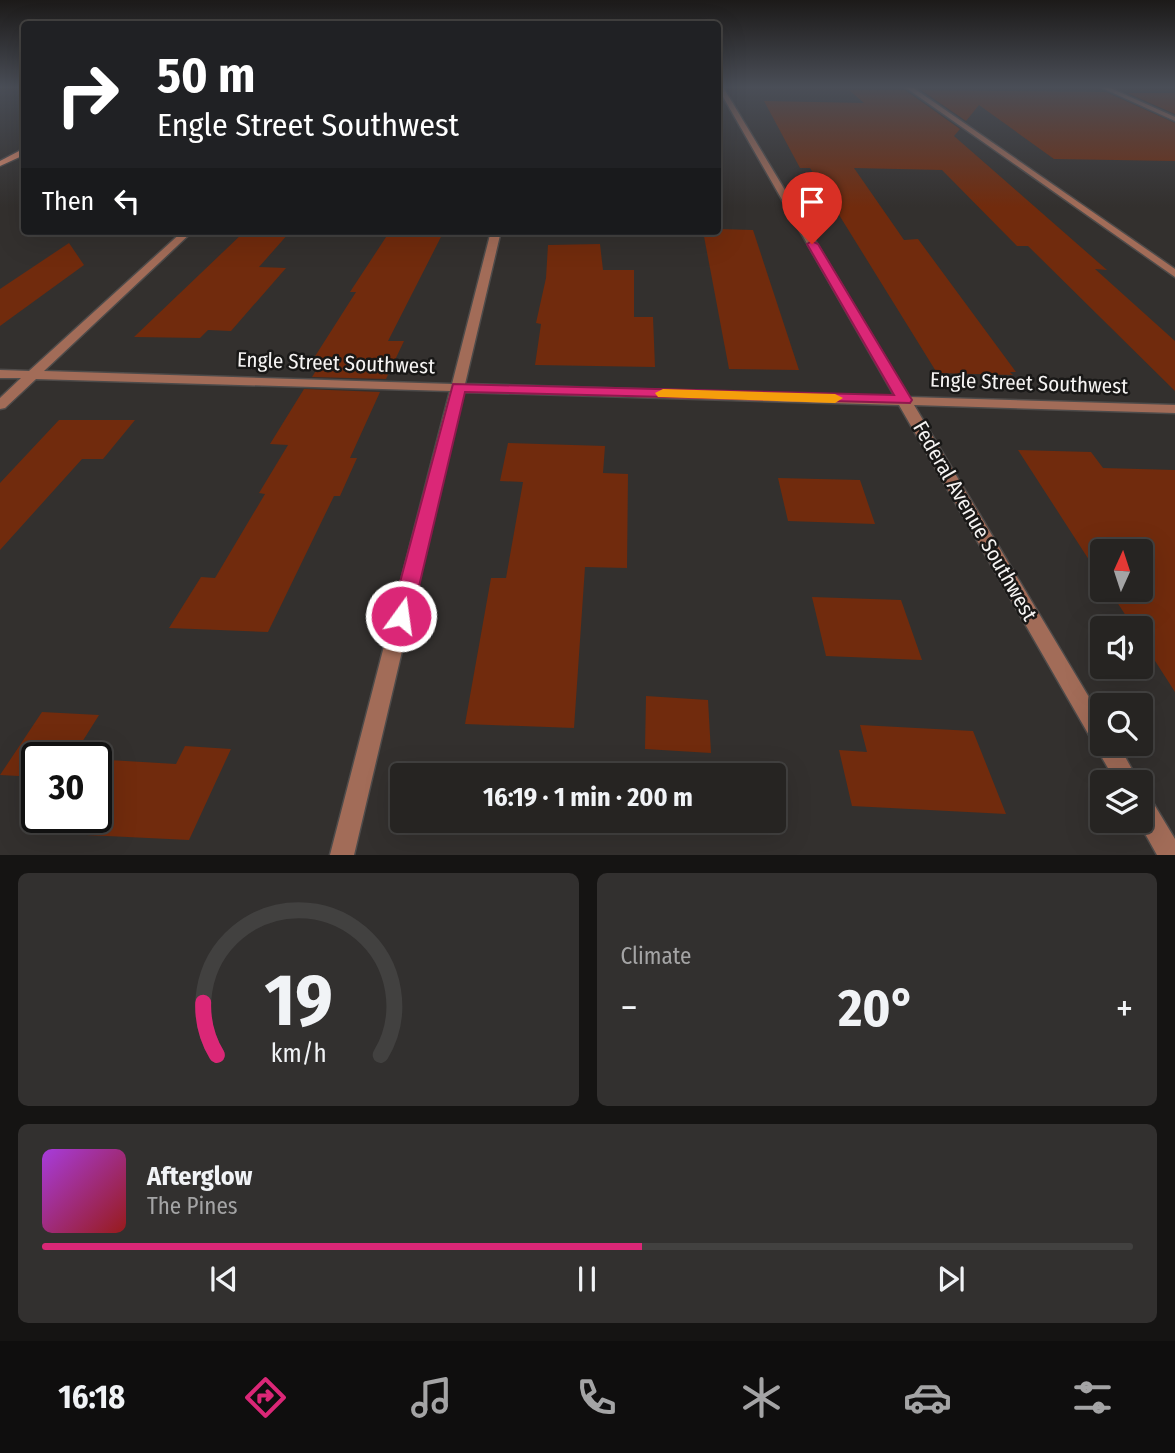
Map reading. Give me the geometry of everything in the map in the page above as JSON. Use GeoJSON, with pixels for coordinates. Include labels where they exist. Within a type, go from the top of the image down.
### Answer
{"type":"FeatureCollection","features":[{"type":"Feature","properties":{"kind":"street","name":"Federal Avenue Southwest"},"geometry":{"type":"LineString","coordinates":[[744,127],[1090,717]]}},
{"type":"Feature","properties":{"kind":"street"},"geometry":{"type":"LineString","coordinates":[[965,127],[1175,274]]}},
{"type":"Feature","properties":{"kind":"street"},"geometry":{"type":"LineString","coordinates":[[0,164],[21,154]]}},
{"type":"Feature","properties":{"kind":"street"},"geometry":{"type":"LineString","coordinates":[[0,405],[184,235]]}},
{"type":"Feature","properties":{"kind":"street"},"geometry":{"type":"LineString","coordinates":[[342,855],[495,235]]}},
{"type":"Feature","properties":{"kind":"street","name":"Engle Street Southwest"},"geometry":{"type":"LineString","coordinates":[[0,374],[1175,409]]}},
{"type":"Feature","properties":{"kind":"street"},"geometry":{"type":"LineString","coordinates":[[1153,824],[1171,855]]}},
{"type":"Feature","properties":{"kind":"building"},"geometry":{"type":"Polygon","coordinates":[[[778,127],[957,127],[960,129],[954,136],[1107,270],[1095,269],[1175,341],[1175,391],[1028,246],[1017,246],[942,170],[854,168],[904,240],[918,239],[1016,372],[1010,372],[1013,375],[937,373],[810,168],[800,168],[778,127]]]}},
{"type":"Feature","properties":{"kind":"building"},"geometry":{"type":"Polygon","coordinates":[[[1009,127],[1175,127],[1175,161],[1054,159],[1009,127]]]}},
{"type":"Feature","properties":{"kind":"building"},"geometry":{"type":"Polygon","coordinates":[[[721,229],[753,230],[799,370],[729,369],[704,235],[721,235],[721,229]]]}},
{"type":"Feature","properties":{"kind":"building"},"geometry":{"type":"Polygon","coordinates":[[[241,235],[287,235],[259,267],[286,268],[231,331],[208,330],[200,338],[134,337],[241,235]]]}},
{"type":"Feature","properties":{"kind":"building"},"geometry":{"type":"Polygon","coordinates":[[[387,235],[442,235],[388,341],[404,341],[386,379],[312,377],[322,361],[312,361],[356,292],[350,292],[387,235]]]}},
{"type":"Feature","properties":{"kind":"building"},"geometry":{"type":"Polygon","coordinates":[[[69,243],[84,265],[0,326],[0,289],[69,243]]]}},
{"type":"Feature","properties":{"kind":"building"},"geometry":{"type":"Polygon","coordinates":[[[600,244],[603,270],[634,270],[634,317],[653,317],[655,367],[535,365],[541,324],[536,323],[546,278],[548,245],[600,244]]]}},
{"type":"Feature","properties":{"kind":"building"},"geometry":{"type":"Polygon","coordinates":[[[304,389],[380,392],[350,458],[357,458],[340,496],[334,496],[268,632],[169,628],[201,577],[215,578],[265,494],[259,493],[288,445],[270,444],[304,389]]]}},
{"type":"Feature","properties":{"kind":"building"},"geometry":{"type":"Polygon","coordinates":[[[59,420],[135,420],[103,459],[82,459],[0,550],[0,483],[59,420]]]}},
{"type":"Feature","properties":{"kind":"building"},"geometry":{"type":"Polygon","coordinates":[[[508,443],[605,446],[603,473],[628,474],[627,568],[585,567],[574,728],[465,724],[491,578],[506,578],[523,482],[500,481],[508,443]]]}},
{"type":"Feature","properties":{"kind":"building"},"geometry":{"type":"Polygon","coordinates":[[[1018,450],[1091,452],[1103,468],[1175,470],[1175,692],[1153,658],[1153,616],[1126,616],[1117,602],[1153,602],[1153,539],[1090,539],[1090,561],[1018,450]]]}},
{"type":"Feature","properties":{"kind":"building"},"geometry":{"type":"Polygon","coordinates":[[[778,478],[860,480],[875,524],[788,521],[778,478]]]}},
{"type":"Feature","properties":{"kind":"building"},"geometry":{"type":"Polygon","coordinates":[[[812,597],[901,600],[922,660],[826,656],[812,597]]]}},
{"type":"Feature","properties":{"kind":"building"},"geometry":{"type":"Polygon","coordinates":[[[646,696],[708,700],[711,753],[645,749],[646,696]]]}},
{"type":"Feature","properties":{"kind":"building"},"geometry":{"type":"Polygon","coordinates":[[[42,712],[99,715],[82,742],[22,742],[42,712]]]}},
{"type":"Feature","properties":{"kind":"building"},"geometry":{"type":"Polygon","coordinates":[[[860,725],[973,731],[1006,814],[852,806],[839,750],[867,752],[860,725]]]}},
{"type":"Feature","properties":{"kind":"building"},"geometry":{"type":"Polygon","coordinates":[[[21,744],[21,776],[0,775],[21,744]]]}},
{"type":"Feature","properties":{"kind":"building"},"geometry":{"type":"Polygon","coordinates":[[[185,746],[231,749],[189,840],[66,834],[112,833],[112,760],[176,764],[185,746]]]}},
{"type":"Feature","properties":{"kind":"slow traffic"},"geometry":{"type":"LineString","coordinates":[[663,393],[835,398]]}},
{"type":"Feature","properties":{"kind":"route"},"geometry":{"type":"LineString","coordinates":[[401,616],[458,388],[905,400],[812,244]]}}]}
